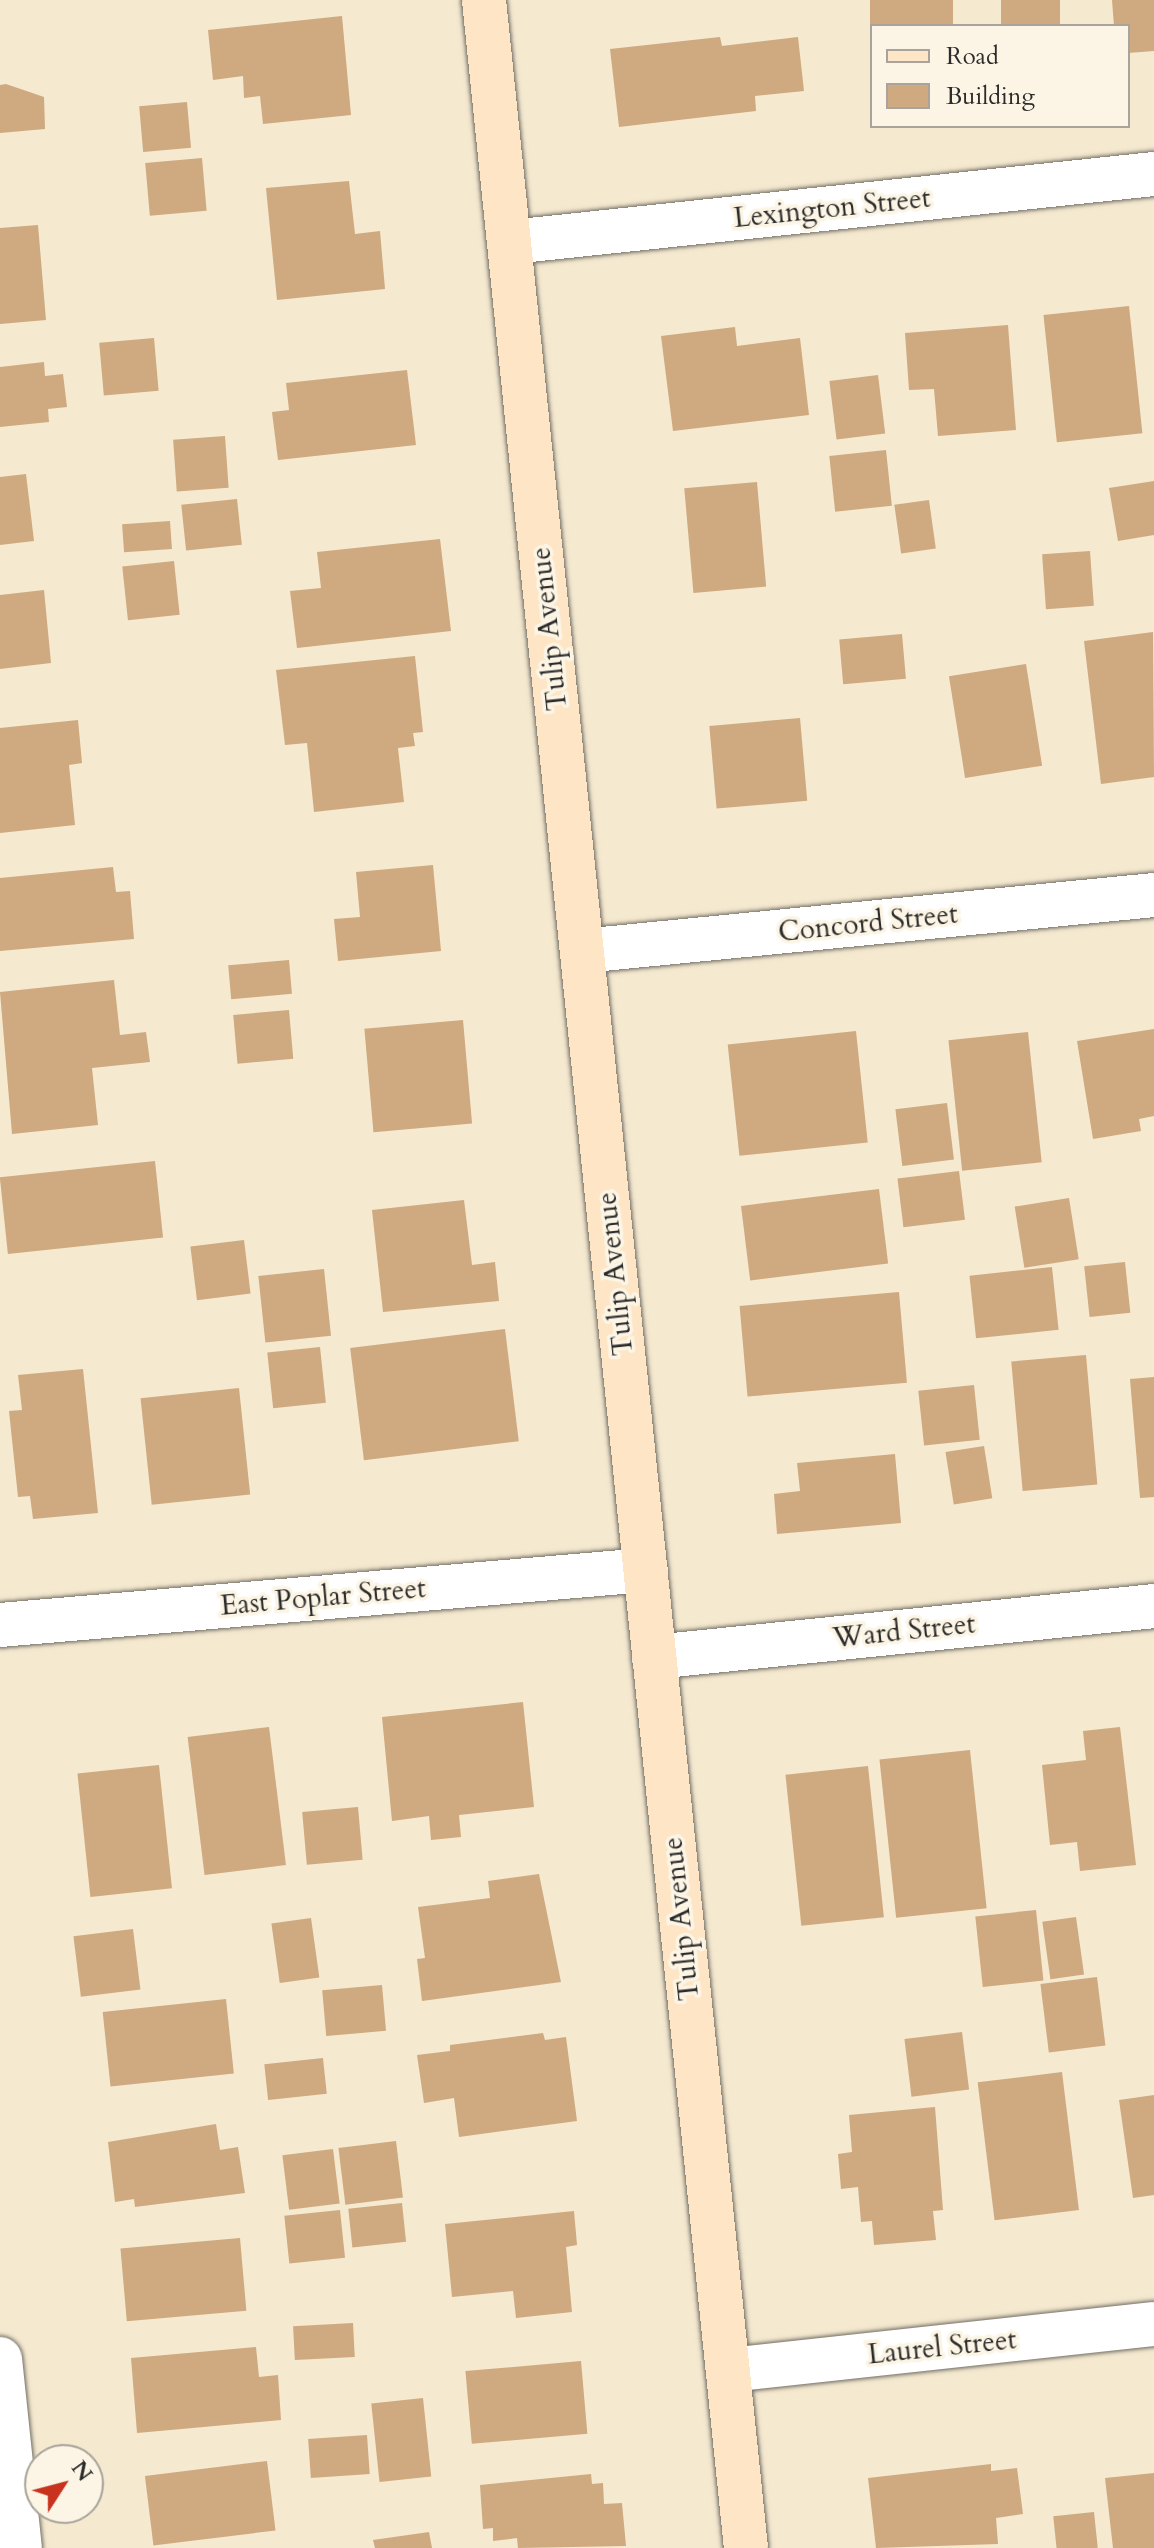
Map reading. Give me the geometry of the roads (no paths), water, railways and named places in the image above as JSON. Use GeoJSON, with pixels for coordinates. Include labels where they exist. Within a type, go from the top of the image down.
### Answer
{"type":"FeatureCollection","features":[{"type":"Feature","properties":{"kind":"main road","name":"Tulip Avenue"},"geometry":{"type":"LineString","coordinates":[[484,0],[746,2548]]}},
{"type":"Feature","properties":{"kind":"street","name":"Lexington Street"},"geometry":{"type":"LineString","coordinates":[[511,242],[1154,174]]}},
{"type":"Feature","properties":{"kind":"street","name":"Concord Street"},"geometry":{"type":"LineString","coordinates":[[582,951],[1154,895]]}},
{"type":"Feature","properties":{"kind":"street","name":"East Poplar Street"},"geometry":{"type":"LineString","coordinates":[[0,1625],[646,1570]]}},
{"type":"Feature","properties":{"kind":"street","name":"Ward Street"},"geometry":{"type":"LineString","coordinates":[[654,1657],[1154,1606]]}},
{"type":"Feature","properties":{"kind":"street","name":"Laurel Street"},"geometry":{"type":"LineString","coordinates":[[729,2370],[1154,2324]]}},
{"type":"Feature","properties":{"kind":"street"},"geometry":{"type":"LineString","coordinates":[[0,2359],[20,2548]]}}]}
